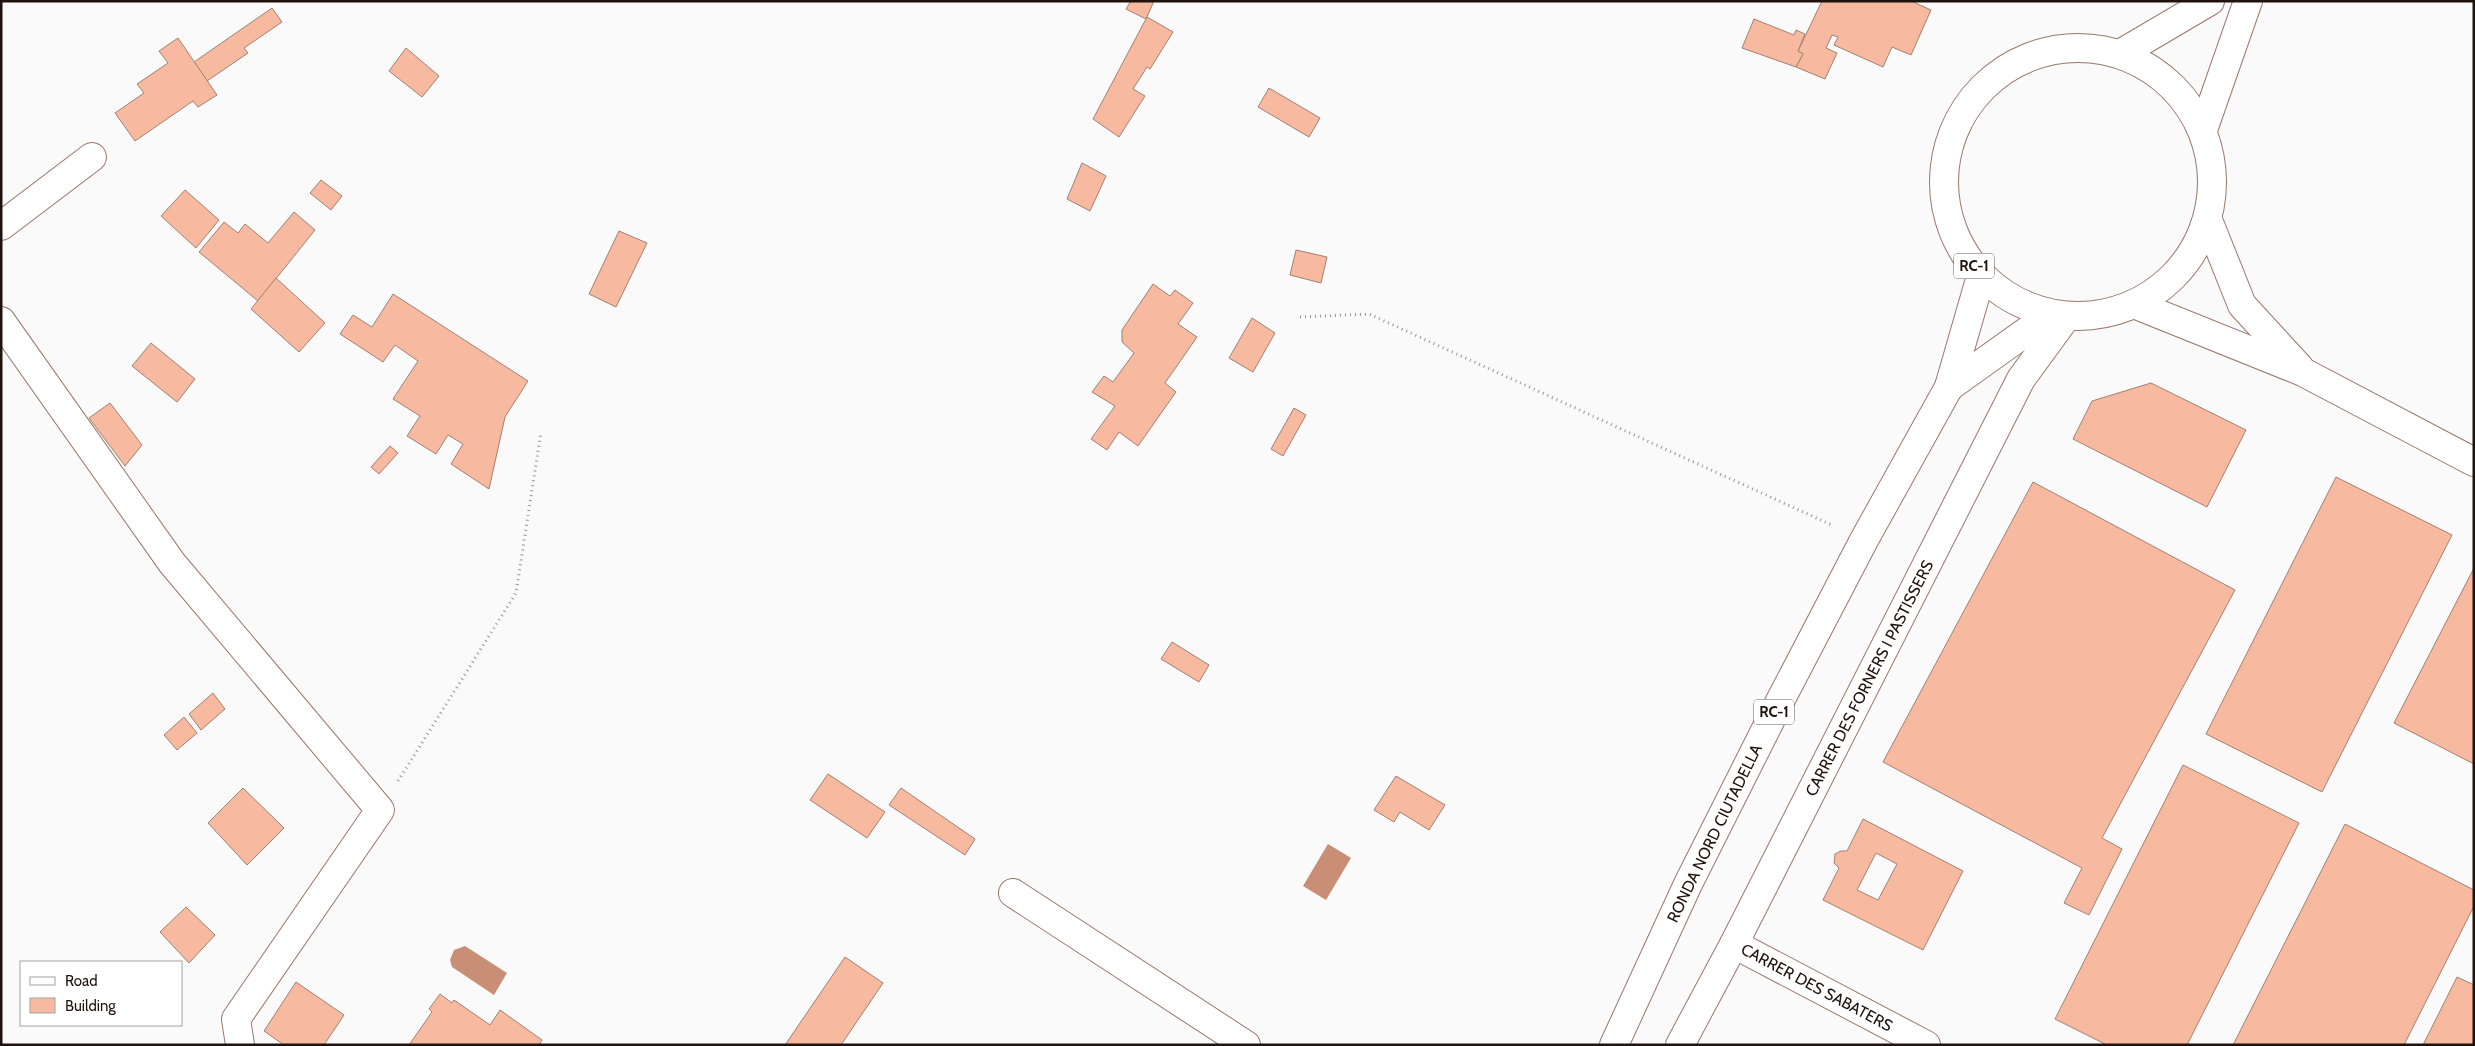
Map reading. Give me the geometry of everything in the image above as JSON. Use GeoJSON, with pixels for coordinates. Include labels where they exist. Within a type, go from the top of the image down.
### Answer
{"type":"FeatureCollection","features":[{"type":"Feature","properties":{"kind":"street"},"geometry":{"type":"LineString","coordinates":[[2120,54],[2210,1]]}},
{"type":"Feature","properties":{"kind":"street"},"geometry":{"type":"LineString","coordinates":[[2203,130],[2248,1]]}},
{"type":"Feature","properties":{"kind":"street","name":"RC-1"},"geometry":{"type":"LineString","coordinates":[[2076,47],[2120,54],[2155,70],[2184,97],[2203,130],[2213,174],[2208,220],[2192,255],[2167,284],[2134,304],[2101,315],[2059,315],[2025,306],[2001,293],[1981,276],[1956,239],[1944,196],[1947,152],[1964,110],[1994,77],[2032,55],[2076,47]]}},
{"type":"Feature","properties":{"kind":"street"},"geometry":{"type":"LineString","coordinates":[[1,226],[92,157]]}},
{"type":"Feature","properties":{"kind":"street"},"geometry":{"type":"LineString","coordinates":[[2208,220],[2242,305],[2303,372]]}},
{"type":"Feature","properties":{"kind":"street","name":"RONDA NORD CIUTADELLA"},"geometry":{"type":"LineString","coordinates":[[1614,1045],[1688,884],[1864,540],[1949,387],[1981,276]]}},
{"type":"Feature","properties":{"kind":"street"},"geometry":{"type":"LineString","coordinates":[[2134,304],[2303,372],[2474,462]]}},
{"type":"Feature","properties":{"kind":"street","name":"RONDA NORD CIUTADELLA"},"geometry":{"type":"LineString","coordinates":[[1949,387],[2059,315]]}},
{"type":"Feature","properties":{"kind":"street","name":"CARRER DES FORNERS I PASTISSERS"},"geometry":{"type":"LineString","coordinates":[[1680,1045],[1734,944],[2021,379],[2059,315]]}},
{"type":"Feature","properties":{"kind":"street"},"geometry":{"type":"LineString","coordinates":[[1,321],[172,563],[380,810],[236,1018],[240,1045]]}},
{"type":"Feature","properties":{"kind":"street"},"geometry":{"type":"LineString","coordinates":[[1013,892],[1246,1045]]}},
{"type":"Feature","properties":{"kind":"street","name":"CARRER DES SABATERS"},"geometry":{"type":"LineString","coordinates":[[1734,944],[1926,1045]]}},
{"type":"Feature","properties":{"kind":"path"},"geometry":{"type":"LineString","coordinates":[[1300,317],[1369,314],[1864,540]]}},
{"type":"Feature","properties":{"kind":"path"},"geometry":{"type":"LineString","coordinates":[[380,810],[516,593],[541,432]]}},
{"type":"Feature","properties":{"kind":"shaded area"},"geometry":{"type":"Polygon","coordinates":[[[1328,844],[1351,858],[1326,900],[1303,886],[1328,844]]]}},
{"type":"Feature","properties":{"kind":"shaded area"},"geometry":{"type":"Polygon","coordinates":[[[465,946],[507,973],[494,995],[452,967],[450,960],[454,950],[465,946]]]}},
{"type":"Feature","properties":{"kind":"building"},"geometry":{"type":"Polygon","coordinates":[[[1131,1],[1154,1],[1146,19],[1126,9],[1131,1]]]}},
{"type":"Feature","properties":{"kind":"building"},"geometry":{"type":"Polygon","coordinates":[[[1822,1],[1911,1],[1931,10],[1911,55],[1892,47],[1883,67],[1834,45],[1838,37],[1832,35],[1826,48],[1837,53],[1825,79],[1796,67],[1803,54],[1798,51],[1822,1]]]}},
{"type":"Feature","properties":{"kind":"building"},"geometry":{"type":"Polygon","coordinates":[[[272,8],[282,22],[244,48],[248,53],[207,81],[194,62],[272,8]]]}},
{"type":"Feature","properties":{"kind":"building"},"geometry":{"type":"Polygon","coordinates":[[[1147,17],[1173,32],[1150,69],[1147,67],[1133,89],[1145,96],[1119,137],[1093,119],[1147,17]]]}},
{"type":"Feature","properties":{"kind":"building"},"geometry":{"type":"Polygon","coordinates":[[[1754,19],[1794,35],[1796,30],[1805,34],[1798,51],[1803,54],[1796,67],[1742,48],[1754,19]]]}},
{"type":"Feature","properties":{"kind":"building"},"geometry":{"type":"Polygon","coordinates":[[[178,38],[217,95],[198,107],[193,101],[135,141],[115,113],[144,93],[137,84],[168,63],[159,51],[178,38]]]}},
{"type":"Feature","properties":{"kind":"building"},"geometry":{"type":"Polygon","coordinates":[[[406,48],[439,76],[422,97],[389,71],[406,48]]]}},
{"type":"Feature","properties":{"kind":"building"},"geometry":{"type":"Polygon","coordinates":[[[1269,88],[1320,118],[1309,137],[1258,107],[1269,88]]]}},
{"type":"Feature","properties":{"kind":"building"},"geometry":{"type":"Polygon","coordinates":[[[1082,163],[1106,176],[1090,211],[1067,199],[1082,163]]]}},
{"type":"Feature","properties":{"kind":"building"},"geometry":{"type":"Polygon","coordinates":[[[321,180],[342,196],[331,210],[310,193],[321,180]]]}},
{"type":"Feature","properties":{"kind":"building"},"geometry":{"type":"Polygon","coordinates":[[[185,190],[219,220],[196,248],[161,216],[185,190]]]}},
{"type":"Feature","properties":{"kind":"building"},"geometry":{"type":"Polygon","coordinates":[[[294,212],[315,230],[258,301],[199,252],[224,222],[238,233],[245,224],[268,243],[294,212]]]}},
{"type":"Feature","properties":{"kind":"building"},"geometry":{"type":"Polygon","coordinates":[[[619,231],[647,243],[616,307],[589,294],[619,231]]]}},
{"type":"Feature","properties":{"kind":"building"},"geometry":{"type":"Polygon","coordinates":[[[1296,250],[1327,257],[1321,283],[1290,275],[1296,250]]]}},
{"type":"Feature","properties":{"kind":"building"},"geometry":{"type":"Polygon","coordinates":[[[276,278],[325,323],[299,352],[251,309],[276,278]]]}},
{"type":"Feature","properties":{"kind":"building"},"geometry":{"type":"Polygon","coordinates":[[[1153,284],[1170,296],[1175,290],[1193,303],[1178,324],[1197,337],[1165,383],[1176,392],[1138,446],[1119,432],[1107,450],[1091,439],[1115,406],[1092,392],[1104,376],[1113,382],[1134,353],[1122,342],[1122,330],[1153,284]]]}},
{"type":"Feature","properties":{"kind":"building"},"geometry":{"type":"Polygon","coordinates":[[[393,294],[528,381],[505,417],[489,489],[451,464],[463,444],[448,435],[436,454],[407,436],[420,416],[393,399],[418,361],[395,345],[383,362],[340,334],[353,315],[372,327],[393,294]]]}},
{"type":"Feature","properties":{"kind":"building"},"geometry":{"type":"Polygon","coordinates":[[[1252,318],[1275,333],[1253,372],[1229,358],[1252,318]]]}},
{"type":"Feature","properties":{"kind":"building"},"geometry":{"type":"Polygon","coordinates":[[[151,343],[195,379],[177,402],[132,366],[151,343]]]}},
{"type":"Feature","properties":{"kind":"building"},"geometry":{"type":"Polygon","coordinates":[[[2151,383],[2246,430],[2207,507],[2073,439],[2092,401],[2151,383]]]}},
{"type":"Feature","properties":{"kind":"building"},"geometry":{"type":"Polygon","coordinates":[[[110,403],[142,445],[125,466],[89,418],[110,403]]]}},
{"type":"Feature","properties":{"kind":"building"},"geometry":{"type":"Polygon","coordinates":[[[1294,408],[1306,415],[1283,456],[1271,449],[1294,408]]]}},
{"type":"Feature","properties":{"kind":"building"},"geometry":{"type":"Polygon","coordinates":[[[390,446],[398,453],[379,474],[371,467],[390,446]]]}},
{"type":"Feature","properties":{"kind":"building"},"geometry":{"type":"Polygon","coordinates":[[[2336,477],[2452,535],[2322,792],[2206,734],[2336,477]]]}},
{"type":"Feature","properties":{"kind":"building"},"geometry":{"type":"Polygon","coordinates":[[[2033,482],[2235,590],[2102,838],[2122,849],[2089,915],[2064,903],[2082,868],[1883,762],[2033,482]]]}},
{"type":"Feature","properties":{"kind":"building"},"geometry":{"type":"Polygon","coordinates":[[[2474,568],[2474,764],[2394,723],[2474,568]]]}},
{"type":"Feature","properties":{"kind":"building"},"geometry":{"type":"Polygon","coordinates":[[[1172,642],[1209,665],[1199,682],[1161,659],[1172,642]]]}},
{"type":"Feature","properties":{"kind":"building"},"geometry":{"type":"Polygon","coordinates":[[[213,693],[225,709],[201,730],[189,714],[213,693]]]}},
{"type":"Feature","properties":{"kind":"building"},"geometry":{"type":"Polygon","coordinates":[[[184,717],[197,733],[177,750],[164,735],[184,717]]]}},
{"type":"Feature","properties":{"kind":"building"},"geometry":{"type":"Polygon","coordinates":[[[2183,765],[2299,823],[2187,1045],[2107,1045],[2055,1019],[2183,765]]]}},
{"type":"Feature","properties":{"kind":"building"},"geometry":{"type":"Polygon","coordinates":[[[828,774],[885,812],[867,838],[810,800],[828,774]]]}},
{"type":"Feature","properties":{"kind":"building"},"geometry":{"type":"Polygon","coordinates":[[[1396,776],[1445,805],[1429,830],[1400,812],[1394,822],[1374,810],[1396,776]]]}},
{"type":"Feature","properties":{"kind":"building"},"geometry":{"type":"Polygon","coordinates":[[[243,788],[284,828],[247,865],[208,823],[243,788]]]}},
{"type":"Feature","properties":{"kind":"building"},"geometry":{"type":"Polygon","coordinates":[[[901,788],[975,839],[965,855],[889,805],[901,788]]]}},
{"type":"Feature","properties":{"kind":"building"},"geometry":{"type":"Polygon","coordinates":[[[1863,819],[1963,871],[1923,950],[1823,900],[1839,868],[1834,863],[1835,854],[1847,851],[1863,819]],[[1876,853],[1857,890],[1878,900],[1897,864],[1876,853]]]}},
{"type":"Feature","properties":{"kind":"building"},"geometry":{"type":"Polygon","coordinates":[[[2345,824],[2474,890],[2474,906],[2404,1045],[2233,1045],[2345,824]]]}},
{"type":"Feature","properties":{"kind":"building"},"geometry":{"type":"Polygon","coordinates":[[[186,907],[215,935],[189,963],[160,932],[186,907]]]}},
{"type":"Feature","properties":{"kind":"building"},"geometry":{"type":"Polygon","coordinates":[[[845,957],[883,983],[841,1045],[785,1045],[845,957]]]}},
{"type":"Feature","properties":{"kind":"building"},"geometry":{"type":"Polygon","coordinates":[[[2457,977],[2474,985],[2474,1045],[2423,1045],[2457,977]]]}},
{"type":"Feature","properties":{"kind":"building"},"geometry":{"type":"Polygon","coordinates":[[[296,982],[344,1015],[324,1045],[284,1045],[264,1031],[296,982]]]}},
{"type":"Feature","properties":{"kind":"building"},"geometry":{"type":"Polygon","coordinates":[[[440,994],[452,1003],[454,1000],[490,1025],[500,1010],[542,1040],[539,1045],[409,1045],[432,1012],[429,1009],[440,994]]]}}]}
